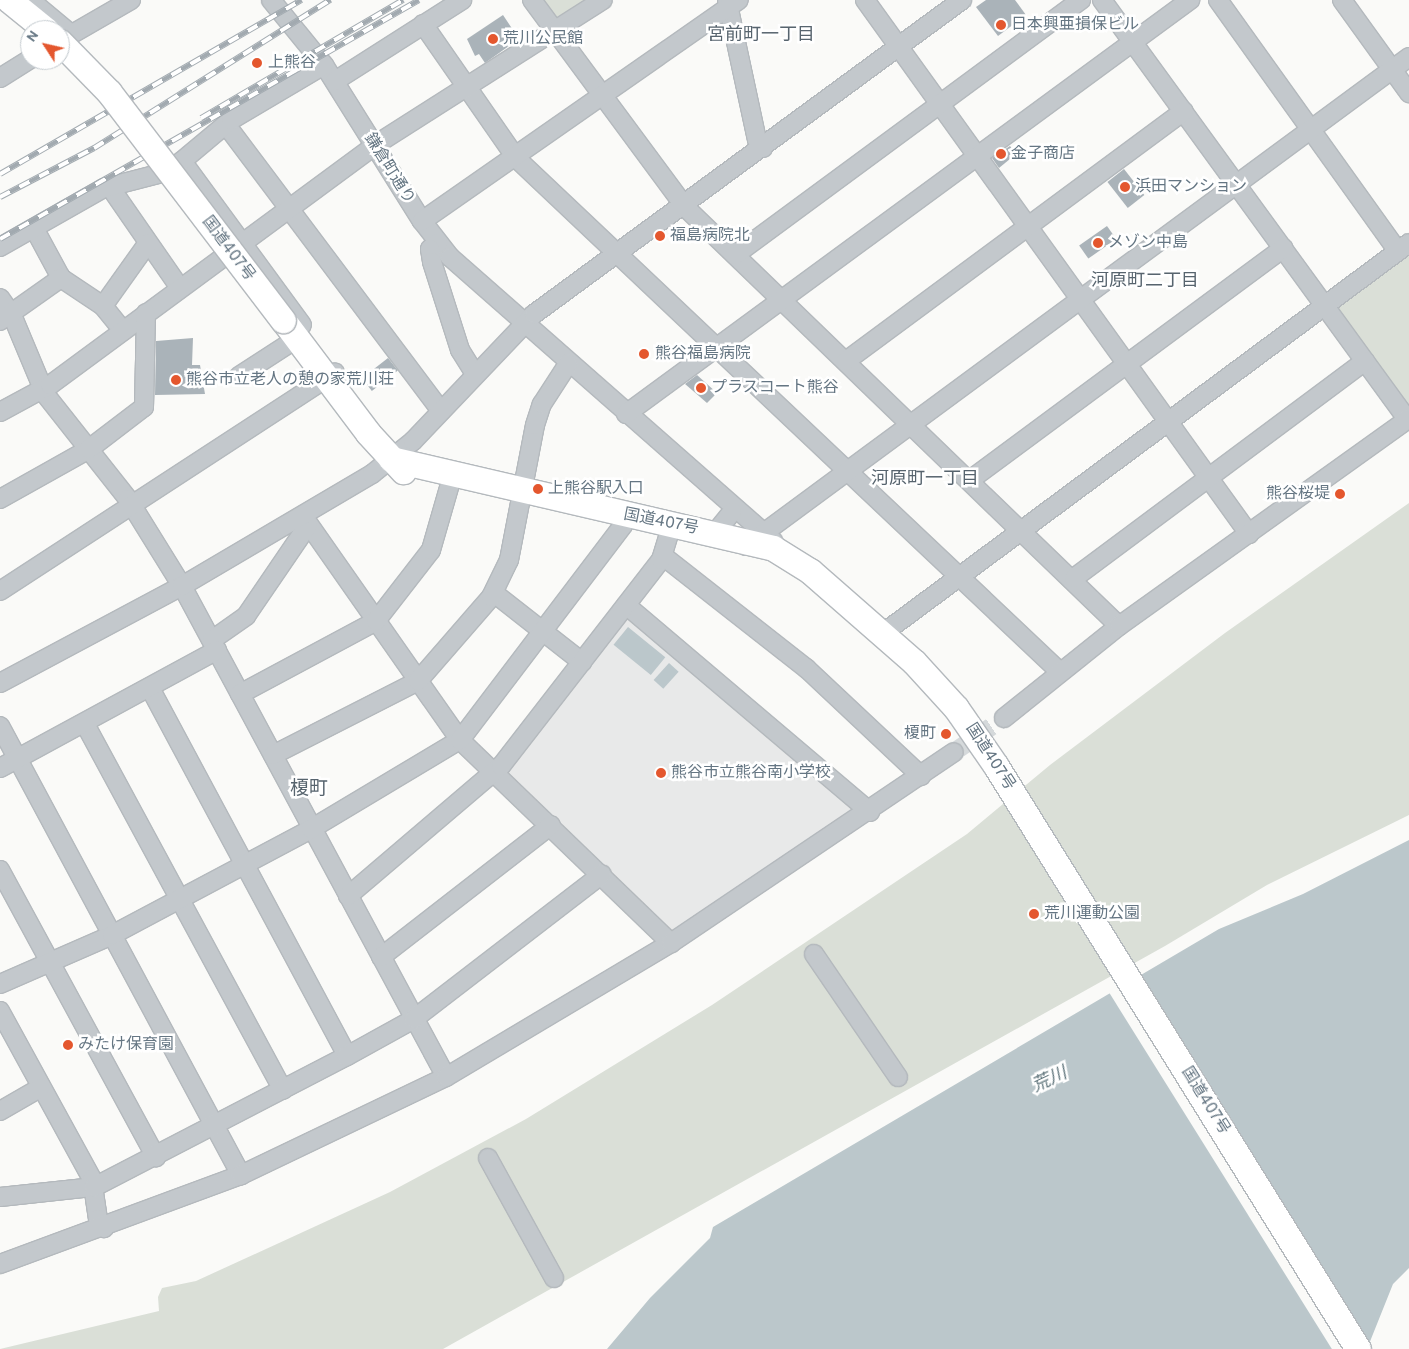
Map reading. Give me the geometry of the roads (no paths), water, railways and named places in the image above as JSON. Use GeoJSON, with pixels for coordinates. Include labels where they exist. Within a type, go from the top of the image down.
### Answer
{"type":"FeatureCollection","features":[{"type":"Feature","properties":{"kind":"highway"},"geometry":{"type":"LineString","coordinates":[[8,0],[33,20]]}},
{"type":"Feature","properties":{"kind":"highway","name":"国道407号"},"geometry":{"type":"LineString","coordinates":[[70,46],[109,92],[283,320],[322,382],[391,460],[452,480],[624,520],[668,538],[763,544]]}},
{"type":"Feature","properties":{"kind":"highway","name":"国道407号"},"geometry":{"type":"LineString","coordinates":[[668,538],[715,533],[763,544]]}},
{"type":"Feature","properties":{"kind":"highway"},"geometry":{"type":"LineString","coordinates":[[763,544],[792,574],[886,646]]}},
{"type":"Feature","properties":{"kind":"highway"},"geometry":{"type":"LineString","coordinates":[[763,544],[886,646]]}},
{"type":"Feature","properties":{"kind":"highway","name":"国道407号"},"geometry":{"type":"LineString","coordinates":[[886,646],[998,782],[1358,1349]]}},
{"type":"Feature","properties":{"kind":"highway","name":"国道407号"},"geometry":{"type":"LineString","coordinates":[[998,782],[1341,1349]]}},
{"type":"Feature","properties":{"kind":"street"},"geometry":{"type":"LineString","coordinates":[[30,0],[47,20]]}},
{"type":"Feature","properties":{"kind":"street"},"geometry":{"type":"LineString","coordinates":[[70,36],[131,0]]}},
{"type":"Feature","properties":{"kind":"street","name":"鎌倉町通り"},"geometry":{"type":"LineString","coordinates":[[271,0],[335,81],[422,221],[438,243],[523,324],[728,506],[763,544]]}},
{"type":"Feature","properties":{"kind":"street"},"geometry":{"type":"LineString","coordinates":[[335,81],[462,0]]}},
{"type":"Feature","properties":{"kind":"street"},"geometry":{"type":"LineString","coordinates":[[532,0],[685,207],[1074,578],[1120,626]]}},
{"type":"Feature","properties":{"kind":"street"},"geometry":{"type":"LineString","coordinates":[[0,412],[42,389],[375,145],[465,86],[604,0]]}},
{"type":"Feature","properties":{"kind":"street"},"geometry":{"type":"LineString","coordinates":[[865,0],[1248,534]]}},
{"type":"Feature","properties":{"kind":"street"},"geometry":{"type":"LineString","coordinates":[[0,683],[306,520],[391,460],[441,411],[523,324],[685,207],[962,0]]}},
{"type":"Feature","properties":{"kind":"street"},"geometry":{"type":"LineString","coordinates":[[735,255],[1081,0]]}},
{"type":"Feature","properties":{"kind":"street"},"geometry":{"type":"LineString","coordinates":[[1004,718],[1059,672],[1120,626],[1408,419],[1102,0]]}},
{"type":"Feature","properties":{"kind":"street"},"geometry":{"type":"LineString","coordinates":[[626,414],[783,302],[1190,0]]}},
{"type":"Feature","properties":{"kind":"street"},"geometry":{"type":"LineString","coordinates":[[886,646],[958,576],[1326,306],[1403,247],[1311,129],[1218,0]]}},
{"type":"Feature","properties":{"kind":"street"},"geometry":{"type":"LineString","coordinates":[[1342,0],[1409,93]]}},
{"type":"Feature","properties":{"kind":"street"},"geometry":{"type":"LineString","coordinates":[[422,221],[516,158],[732,2],[757,140],[763,148]]}},
{"type":"Feature","properties":{"kind":"street"},"geometry":{"type":"LineString","coordinates":[[0,8],[20,24]]}},
{"type":"Feature","properties":{"kind":"street"},"geometry":{"type":"LineString","coordinates":[[423,24],[516,158],[849,471],[1059,672]]}},
{"type":"Feature","properties":{"kind":"street"},"geometry":{"type":"LineString","coordinates":[[763,544],[849,471],[1409,57]]}},
{"type":"Feature","properties":{"kind":"street"},"geometry":{"type":"LineString","coordinates":[[0,78],[20,65]]}},
{"type":"Feature","properties":{"kind":"street"},"geometry":{"type":"LineString","coordinates":[[0,247],[110,186],[158,174],[182,160],[227,126],[324,65]]}},
{"type":"Feature","properties":{"kind":"street"},"geometry":{"type":"LineString","coordinates":[[846,361],[1184,111]]}},
{"type":"Feature","properties":{"kind":"street"},"geometry":{"type":"LineString","coordinates":[[227,126],[441,411]]}},
{"type":"Feature","properties":{"kind":"street"},"geometry":{"type":"LineString","coordinates":[[0,591],[322,382],[334,370],[182,160]]}},
{"type":"Feature","properties":{"kind":"street"},"geometry":{"type":"LineString","coordinates":[[158,174],[287,345],[322,382]]}},
{"type":"Feature","properties":{"kind":"street"},"geometry":{"type":"LineString","coordinates":[[110,186],[180,288]]}},
{"type":"Feature","properties":{"kind":"street"},"geometry":{"type":"LineString","coordinates":[[34,228],[61,278],[103,306],[123,330]]}},
{"type":"Feature","properties":{"kind":"street"},"geometry":{"type":"LineString","coordinates":[[103,306],[148,243]]}},
{"type":"Feature","properties":{"kind":"street"},"geometry":{"type":"LineString","coordinates":[[438,243],[430,249],[432,262],[460,350],[475,374]]}},
{"type":"Feature","properties":{"kind":"street"},"geometry":{"type":"LineString","coordinates":[[970,480],[1283,248]]}},
{"type":"Feature","properties":{"kind":"street"},"geometry":{"type":"LineString","coordinates":[[6,318],[61,278]]}},
{"type":"Feature","properties":{"kind":"street"},"geometry":{"type":"LineString","coordinates":[[0,298],[6,318],[42,389],[132,504],[182,586],[446,1077]]}},
{"type":"Feature","properties":{"kind":"street"},"geometry":{"type":"LineString","coordinates":[[0,499],[89,449],[144,407],[146,313]]}},
{"type":"Feature","properties":{"kind":"street"},"geometry":{"type":"LineString","coordinates":[[239,376],[287,345]]}},
{"type":"Feature","properties":{"kind":"street"},"geometry":{"type":"LineString","coordinates":[[1074,578],[1365,361]]}},
{"type":"Feature","properties":{"kind":"street"},"geometry":{"type":"LineString","coordinates":[[273,755],[418,681],[494,593],[509,560],[542,404],[568,364]]}},
{"type":"Feature","properties":{"kind":"street"},"geometry":{"type":"LineString","coordinates":[[240,694],[376,621],[431,550],[452,480]]}},
{"type":"Feature","properties":{"kind":"street"},"geometry":{"type":"LineString","coordinates":[[715,533],[728,506]]}},
{"type":"Feature","properties":{"kind":"street"},"geometry":{"type":"LineString","coordinates":[[306,520],[460,740],[496,772],[671,943]]}},
{"type":"Feature","properties":{"kind":"street"},"geometry":{"type":"LineString","coordinates":[[0,768],[150,688],[215,645],[246,616],[306,520]]}},
{"type":"Feature","properties":{"kind":"street"},"geometry":{"type":"LineString","coordinates":[[0,984],[112,935],[312,829],[460,740],[544,631],[624,520]]}},
{"type":"Feature","properties":{"kind":"street"},"geometry":{"type":"LineString","coordinates":[[348,896],[496,772],[626,605],[668,538],[921,776]]}},
{"type":"Feature","properties":{"kind":"street"},"geometry":{"type":"LineString","coordinates":[[494,593],[582,662]]}},
{"type":"Feature","properties":{"kind":"street"},"geometry":{"type":"LineString","coordinates":[[626,605],[870,812]]}},
{"type":"Feature","properties":{"kind":"street"},"geometry":{"type":"LineString","coordinates":[[150,688],[242,865],[347,1056]]}},
{"type":"Feature","properties":{"kind":"street"},"geometry":{"type":"LineString","coordinates":[[85,724],[283,1090]]}},
{"type":"Feature","properties":{"kind":"street"},"geometry":{"type":"LineString","coordinates":[[0,726],[241,1175]]}},
{"type":"Feature","properties":{"kind":"street"},"geometry":{"type":"LineString","coordinates":[[0,1264],[104,1228],[241,1175],[446,1077],[671,943],[870,812],[954,752]]}},
{"type":"Feature","properties":{"kind":"street"},"geometry":{"type":"LineString","coordinates":[[381,957],[551,825]]}},
{"type":"Feature","properties":{"kind":"street"},"geometry":{"type":"LineString","coordinates":[[0,870],[156,1157]]}},
{"type":"Feature","properties":{"kind":"street"},"geometry":{"type":"LineString","coordinates":[[0,1197],[94,1187],[156,1157],[347,1056],[414,1020],[602,874]]}},
{"type":"Feature","properties":{"kind":"street"},"geometry":{"type":"LineString","coordinates":[[814,954],[898,1077]]}},
{"type":"Feature","properties":{"kind":"street"},"geometry":{"type":"LineString","coordinates":[[0,1011],[94,1187],[98,1219],[104,1228]]}},
{"type":"Feature","properties":{"kind":"street"},"geometry":{"type":"LineString","coordinates":[[0,1111],[40,1088]]}},
{"type":"Feature","properties":{"kind":"street"},"geometry":{"type":"LineString","coordinates":[[488,1158],[554,1278]]}},
{"type":"Feature","properties":{"kind":"water"},"geometry":{"type":"Polygon","coordinates":[[[628,627],[665,657],[651,675],[614,645],[628,627]]]}},
{"type":"Feature","properties":{"kind":"water"},"geometry":{"type":"Polygon","coordinates":[[[669,663],[679,672],[663,689],[654,680],[669,663]]]}},
{"type":"Feature","properties":{"kind":"water","name":"荒川"},"geometry":{"type":"Polygon","coordinates":[[[1409,840],[1409,1268],[1393,1284],[1367,1349],[607,1349],[650,1298],[710,1238],[713,1227],[1219,929],[1303,894],[1409,840]]]}},
{"type":"Feature","properties":{"kind":"tunnel"},"geometry":{"type":"LineString","coordinates":[[954,752],[1004,718]]}},
{"type":"Feature","properties":{"kind":"railway"},"geometry":{"type":"LineString","coordinates":[[0,174],[301,0]]}},
{"type":"Feature","properties":{"kind":"railway"},"geometry":{"type":"LineString","coordinates":[[0,197],[94,148],[330,0]]}},
{"type":"Feature","properties":{"kind":"railway"},"geometry":{"type":"LineString","coordinates":[[201,118],[403,0]]}},
{"type":"Feature","properties":{"kind":"railway"},"geometry":{"type":"LineString","coordinates":[[0,239],[419,0]]}},
{"type":"Feature","properties":{"kind":"place","name":"日本興亜損保ビル"},"geometry":{"type":"Point","coordinates":[1001,25]}},
{"type":"Feature","properties":{"kind":"place","name":"荒川公民館"},"geometry":{"type":"Point","coordinates":[493,39]}},
{"type":"Feature","properties":{"kind":"place","name":"上熊谷"},"geometry":{"type":"Point","coordinates":[257,63]}},
{"type":"Feature","properties":{"kind":"place","name":"金子商店"},"geometry":{"type":"Point","coordinates":[1001,154]}},
{"type":"Feature","properties":{"kind":"place","name":"浜田マンション"},"geometry":{"type":"Point","coordinates":[1125,187]}},
{"type":"Feature","properties":{"kind":"place","name":"福島病院北"},"geometry":{"type":"Point","coordinates":[660,236]}},
{"type":"Feature","properties":{"kind":"place","name":"メゾン中島"},"geometry":{"type":"Point","coordinates":[1098,243]}},
{"type":"Feature","properties":{"kind":"place","name":"熊谷福島病院"},"geometry":{"type":"Point","coordinates":[644,354]}},
{"type":"Feature","properties":{"kind":"place","name":"熊谷市立老人の憩の家荒川荘"},"geometry":{"type":"Point","coordinates":[176,380]}},
{"type":"Feature","properties":{"kind":"place","name":"プラスコート熊谷"},"geometry":{"type":"Point","coordinates":[701,388]}},
{"type":"Feature","properties":{"kind":"place","name":"上熊谷駅入口"},"geometry":{"type":"Point","coordinates":[538,489]}},
{"type":"Feature","properties":{"kind":"place","name":"熊谷桜堤"},"geometry":{"type":"Point","coordinates":[1340,494]}},
{"type":"Feature","properties":{"kind":"place","name":"榎町"},"geometry":{"type":"Point","coordinates":[946,734]}},
{"type":"Feature","properties":{"kind":"place","name":"熊谷市立熊谷南小学校"},"geometry":{"type":"Point","coordinates":[661,773]}},
{"type":"Feature","properties":{"kind":"place","name":"荒川運動公園"},"geometry":{"type":"Point","coordinates":[1034,914]}},
{"type":"Feature","properties":{"kind":"place","name":"みたけ保育園"},"geometry":{"type":"Point","coordinates":[68,1045]}},
{"type":"Feature","properties":{"kind":"district","name":"宮前町一丁目"},"geometry":{"type":"Point","coordinates":[761,36]}},
{"type":"Feature","properties":{"kind":"district","name":"河原町二丁目"},"geometry":{"type":"Point","coordinates":[1145,282]}},
{"type":"Feature","properties":{"kind":"district","name":"河原町一丁目"},"geometry":{"type":"Point","coordinates":[925,480]}},
{"type":"Feature","properties":{"kind":"district","name":"榎町"},"geometry":{"type":"Point","coordinates":[309,790]}}]}
